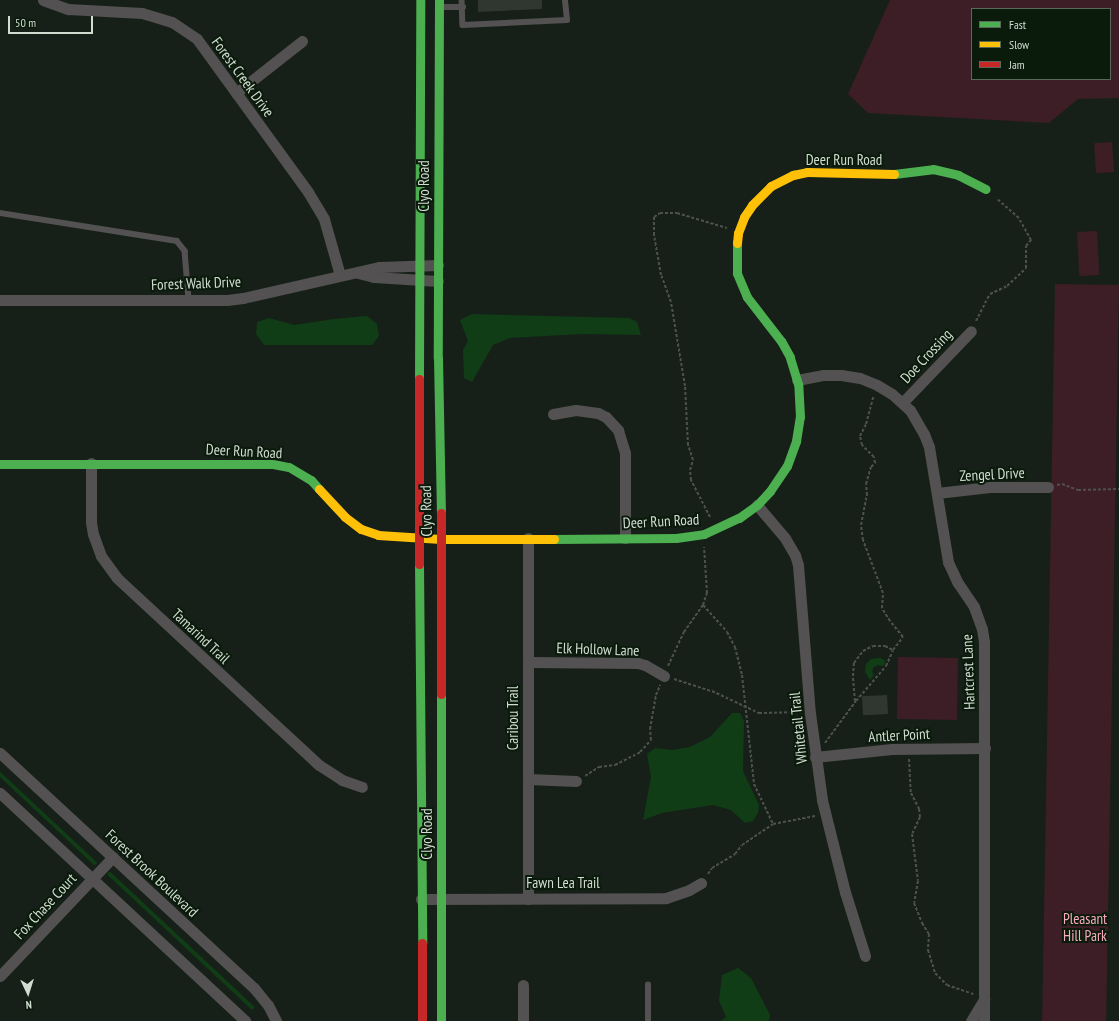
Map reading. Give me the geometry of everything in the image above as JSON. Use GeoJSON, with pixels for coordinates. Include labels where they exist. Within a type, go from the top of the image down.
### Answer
{"type":"FeatureCollection","features":[{"type":"Feature","properties":{"kind":"street","name":"Forest Creek Drive"},"geometry":{"type":"LineString","coordinates":[[43,0],[68,9],[142,13],[172,22],[197,39],[308,192],[324,219],[340,274]]}},
{"type":"Feature","properties":{"kind":"street","name":"Clyo Road"},"geometry":{"type":"LineString","coordinates":[[420,0],[419,538],[422,1021]]}},
{"type":"Feature","properties":{"kind":"street","name":"Clyo Road"},"geometry":{"type":"LineString","coordinates":[[439,4],[438,358],[441,539],[441,1021]]}},
{"type":"Feature","properties":{"kind":"street"},"geometry":{"type":"LineString","coordinates":[[236,93],[302,41]]}},
{"type":"Feature","properties":{"kind":"street","name":"Deer Run Road"},"geometry":{"type":"LineString","coordinates":[[0,464],[263,463],[289,467],[311,480],[345,517],[361,529],[378,535],[441,539],[676,538],[704,534],[721,528],[739,518],[757,505],[787,466],[796,441],[800,417],[797,380],[790,357],[782,341],[747,298],[741,284],[736,259],[738,233],[744,217],[761,194],[782,179],[807,172],[884,175],[933,169],[958,174],[986,189]]}},
{"type":"Feature","properties":{"kind":"street","name":"Forest Walk Drive"},"geometry":{"type":"LineString","coordinates":[[0,300],[189,300],[243,298],[340,274],[379,267],[438,265]]}},
{"type":"Feature","properties":{"kind":"street"},"geometry":{"type":"LineString","coordinates":[[354,272],[374,277],[438,281]]}},
{"type":"Feature","properties":{"kind":"street","name":"Doe Crossing"},"geometry":{"type":"LineString","coordinates":[[903,402],[971,331]]}},
{"type":"Feature","properties":{"kind":"street","name":"Hartcrest Lane"},"geometry":{"type":"LineString","coordinates":[[797,380],[823,375],[841,375],[860,378],[877,385],[903,402],[920,428],[929,446],[948,562],[958,583],[974,607],[983,636],[985,748],[984,1021]]}},
{"type":"Feature","properties":{"kind":"street"},"geometry":{"type":"LineString","coordinates":[[553,414],[576,410],[598,413],[606,417],[618,430],[625,453],[624,538]]}},
{"type":"Feature","properties":{"kind":"street","name":"Tamarind Trail"},"geometry":{"type":"LineString","coordinates":[[91,463],[91,522],[93,534],[101,556],[117,578],[319,765],[342,780],[362,787]]}},
{"type":"Feature","properties":{"kind":"street","name":"Zengel Drive"},"geometry":{"type":"LineString","coordinates":[[937,493],[990,487],[1048,487]]}},
{"type":"Feature","properties":{"kind":"street","name":"Whitetail Trail"},"geometry":{"type":"LineString","coordinates":[[757,505],[785,538],[795,555],[798,565],[815,757],[826,816],[845,892],[865,956]]}},
{"type":"Feature","properties":{"kind":"street","name":"Caribou Trail"},"geometry":{"type":"LineString","coordinates":[[528,538],[528,899]]}},
{"type":"Feature","properties":{"kind":"street","name":"Elk Hollow Lane"},"geometry":{"type":"LineString","coordinates":[[528,662],[638,663],[645,665],[664,676]]}},
{"type":"Feature","properties":{"kind":"street","name":"Antler Point"},"geometry":{"type":"LineString","coordinates":[[815,757],[908,748],[985,748]]}},
{"type":"Feature","properties":{"kind":"street","name":"Forest Brook Boulevard"},"geometry":{"type":"LineString","coordinates":[[0,753],[254,988],[268,1005],[276,1021]]}},
{"type":"Feature","properties":{"kind":"street"},"geometry":{"type":"LineString","coordinates":[[528,779],[576,781]]}},
{"type":"Feature","properties":{"kind":"street"},"geometry":{"type":"LineString","coordinates":[[0,793],[245,1021]]}},
{"type":"Feature","properties":{"kind":"street","name":"Fox Chase Court"},"geometry":{"type":"LineString","coordinates":[[0,976],[113,857]]}},
{"type":"Feature","properties":{"kind":"street","name":"Fawn Lea Trail"},"geometry":{"type":"LineString","coordinates":[[421,899],[666,898],[689,890],[701,883]]}},
{"type":"Feature","properties":{"kind":"street"},"geometry":{"type":"LineString","coordinates":[[523,1021],[524,985]]}},
{"type":"Feature","properties":{"kind":"street","name":"Hartcrest Lane"},"geometry":{"type":"LineString","coordinates":[[972,1021],[984,999]]}},
{"type":"Feature","properties":{"kind":"lane"},"geometry":{"type":"LineString","coordinates":[[462,0],[463,25],[566,20],[565,0]]}},
{"type":"Feature","properties":{"kind":"lane"},"geometry":{"type":"LineString","coordinates":[[439,4],[463,7]]}},
{"type":"Feature","properties":{"kind":"lane"},"geometry":{"type":"LineString","coordinates":[[0,212],[177,241],[185,251],[189,300]]}},
{"type":"Feature","properties":{"kind":"lane"},"geometry":{"type":"LineString","coordinates":[[648,985],[648,1021]]}},
{"type":"Feature","properties":{"kind":"path"},"geometry":{"type":"LineString","coordinates":[[971,331],[990,294],[1007,286],[1026,268],[1026,246],[1031,240],[1019,218],[986,189]]}},
{"type":"Feature","properties":{"kind":"path"},"geometry":{"type":"LineString","coordinates":[[721,528],[708,515],[691,480],[690,470],[693,460],[688,445],[685,386],[671,302],[661,275],[654,235],[654,217],[660,213],[677,214],[716,224],[738,233]]}},
{"type":"Feature","properties":{"kind":"path"},"geometry":{"type":"LineString","coordinates":[[815,757],[856,701],[886,666],[893,650],[903,636],[890,621],[882,608],[883,594],[863,540],[861,525],[867,495],[866,484],[871,468],[875,463],[874,457],[862,445],[860,436],[866,424],[873,397]]}},
{"type":"Feature","properties":{"kind":"path"},"geometry":{"type":"LineString","coordinates":[[1048,487],[1062,484],[1078,490],[1119,489]]}},
{"type":"Feature","properties":{"kind":"path"},"geometry":{"type":"LineString","coordinates":[[576,781],[599,767],[615,765],[640,752],[651,740],[650,729],[656,695],[684,632],[703,605],[707,593],[704,534]]}},
{"type":"Feature","properties":{"kind":"path"},"geometry":{"type":"LineString","coordinates":[[703,605],[727,632],[735,647],[742,675],[744,705],[749,729],[754,784],[773,824]]}},
{"type":"Feature","properties":{"kind":"path"},"geometry":{"type":"LineString","coordinates":[[856,701],[853,676],[854,663],[863,651],[873,646],[885,646],[893,650]]}},
{"type":"Feature","properties":{"kind":"path"},"geometry":{"type":"LineString","coordinates":[[664,676],[712,690],[733,702],[744,705],[759,713],[786,711],[810,713]]}},
{"type":"Feature","properties":{"kind":"path"},"geometry":{"type":"LineString","coordinates":[[908,748],[911,793],[919,809],[920,817],[912,834],[918,881],[914,903],[922,924],[929,934],[928,950],[935,973],[946,985],[966,990],[984,999]]}},
{"type":"Feature","properties":{"kind":"path"},"geometry":{"type":"LineString","coordinates":[[701,883],[712,868],[735,854],[742,846],[773,824],[811,816],[826,816]]}},
{"type":"Feature","properties":{"kind":"green space"},"geometry":{"type":"Polygon","coordinates":[[[890,0],[1119,0],[1119,98],[1078,99],[1049,123],[868,113],[848,94],[890,0]]]}},
{"type":"Feature","properties":{"kind":"green space"},"geometry":{"type":"Polygon","coordinates":[[[1112,142],[1114,172],[1096,173],[1094,143],[1112,142]]]}},
{"type":"Feature","properties":{"kind":"green space"},"geometry":{"type":"Polygon","coordinates":[[[1097,231],[1099,275],[1079,276],[1077,232],[1097,231]]]}},
{"type":"Feature","properties":{"kind":"green space","name":"Pleasant Hill Park"},"geometry":{"type":"Polygon","coordinates":[[[1055,284],[1119,285],[1106,1021],[1042,1021],[1055,284]]]}},
{"type":"Feature","properties":{"kind":"green space"},"geometry":{"type":"Polygon","coordinates":[[[898,657],[958,658],[957,720],[897,719],[898,657]]]}},
{"type":"Feature","properties":{"kind":"shaded area"},"geometry":{"type":"Polygon","coordinates":[[[472,314],[629,318],[637,322],[641,335],[582,334],[510,338],[493,345],[472,382],[464,378],[463,350],[468,341],[460,320],[472,314]]]}},
{"type":"Feature","properties":{"kind":"shaded area"},"geometry":{"type":"Polygon","coordinates":[[[367,316],[377,324],[379,336],[372,345],[264,345],[256,334],[257,322],[269,318],[294,325],[367,316]]]}},
{"type":"Feature","properties":{"kind":"shaded area"},"geometry":{"type":"Polygon","coordinates":[[[880,658],[886,661],[883,666],[878,665],[874,667],[872,672],[874,675],[870,680],[865,672],[866,664],[871,659],[880,658]]]}},
{"type":"Feature","properties":{"kind":"shaded area"},"geometry":{"type":"Polygon","coordinates":[[[732,713],[740,713],[744,721],[743,771],[759,805],[758,813],[753,821],[745,823],[731,810],[713,805],[662,813],[643,820],[651,777],[647,754],[655,748],[672,750],[690,747],[710,737],[732,713]]]}},
{"type":"Feature","properties":{"kind":"shaded area"},"geometry":{"type":"Polygon","coordinates":[[[738,968],[751,978],[770,1015],[769,1021],[721,1021],[726,1017],[719,1001],[722,975],[738,968]]]}},
{"type":"Feature","properties":{"kind":"building"},"geometry":{"type":"Polygon","coordinates":[[[478,0],[542,0],[542,9],[478,12],[478,0]]]}},
{"type":"Feature","properties":{"kind":"building"},"geometry":{"type":"Polygon","coordinates":[[[887,695],[888,714],[863,715],[862,696],[887,695]]]}},
{"type":"Feature","properties":{"kind":"waterway"},"geometry":{"type":"LineString","coordinates":[[0,774],[95,863]]}},
{"type":"Feature","properties":{"kind":"waterway"},"geometry":{"type":"LineString","coordinates":[[110,874],[252,1007]]}},
{"type":"Feature","properties":{"kind":"traffic: fast"},"geometry":{"type":"LineString","coordinates":[[419,379],[420,0]]}},
{"type":"Feature","properties":{"kind":"traffic: fast"},"geometry":{"type":"LineString","coordinates":[[439,0],[438,358],[441,513]]}},
{"type":"Feature","properties":{"kind":"traffic: fast"},"geometry":{"type":"LineString","coordinates":[[894,174],[933,169],[958,175],[986,189]]}},
{"type":"Feature","properties":{"kind":"traffic: fast"},"geometry":{"type":"LineString","coordinates":[[554,539],[676,538],[704,534],[739,518],[757,505],[770,491],[787,466],[796,441],[800,417],[798,384],[790,357],[781,341],[747,297],[737,273],[737,243]]}},
{"type":"Feature","properties":{"kind":"traffic: fast"},"geometry":{"type":"LineString","coordinates":[[0,464],[273,464],[289,467],[311,480],[319,489]]}},
{"type":"Feature","properties":{"kind":"traffic: fast"},"geometry":{"type":"LineString","coordinates":[[419,564],[422,943]]}},
{"type":"Feature","properties":{"kind":"traffic: fast"},"geometry":{"type":"LineString","coordinates":[[441,694],[441,1021]]}},
{"type":"Feature","properties":{"kind":"traffic: slow"},"geometry":{"type":"LineString","coordinates":[[737,243],[738,233],[744,217],[752,205],[771,186],[793,175],[807,172],[894,174]]}},
{"type":"Feature","properties":{"kind":"traffic: slow"},"geometry":{"type":"LineString","coordinates":[[319,489],[345,517],[361,529],[378,535],[441,539],[554,539]]}},
{"type":"Feature","properties":{"kind":"traffic: jam"},"geometry":{"type":"LineString","coordinates":[[419,379],[419,564]]}},
{"type":"Feature","properties":{"kind":"traffic: jam"},"geometry":{"type":"LineString","coordinates":[[441,513],[441,694]]}},
{"type":"Feature","properties":{"kind":"traffic: jam"},"geometry":{"type":"LineString","coordinates":[[422,943],[422,1021]]}}]}
